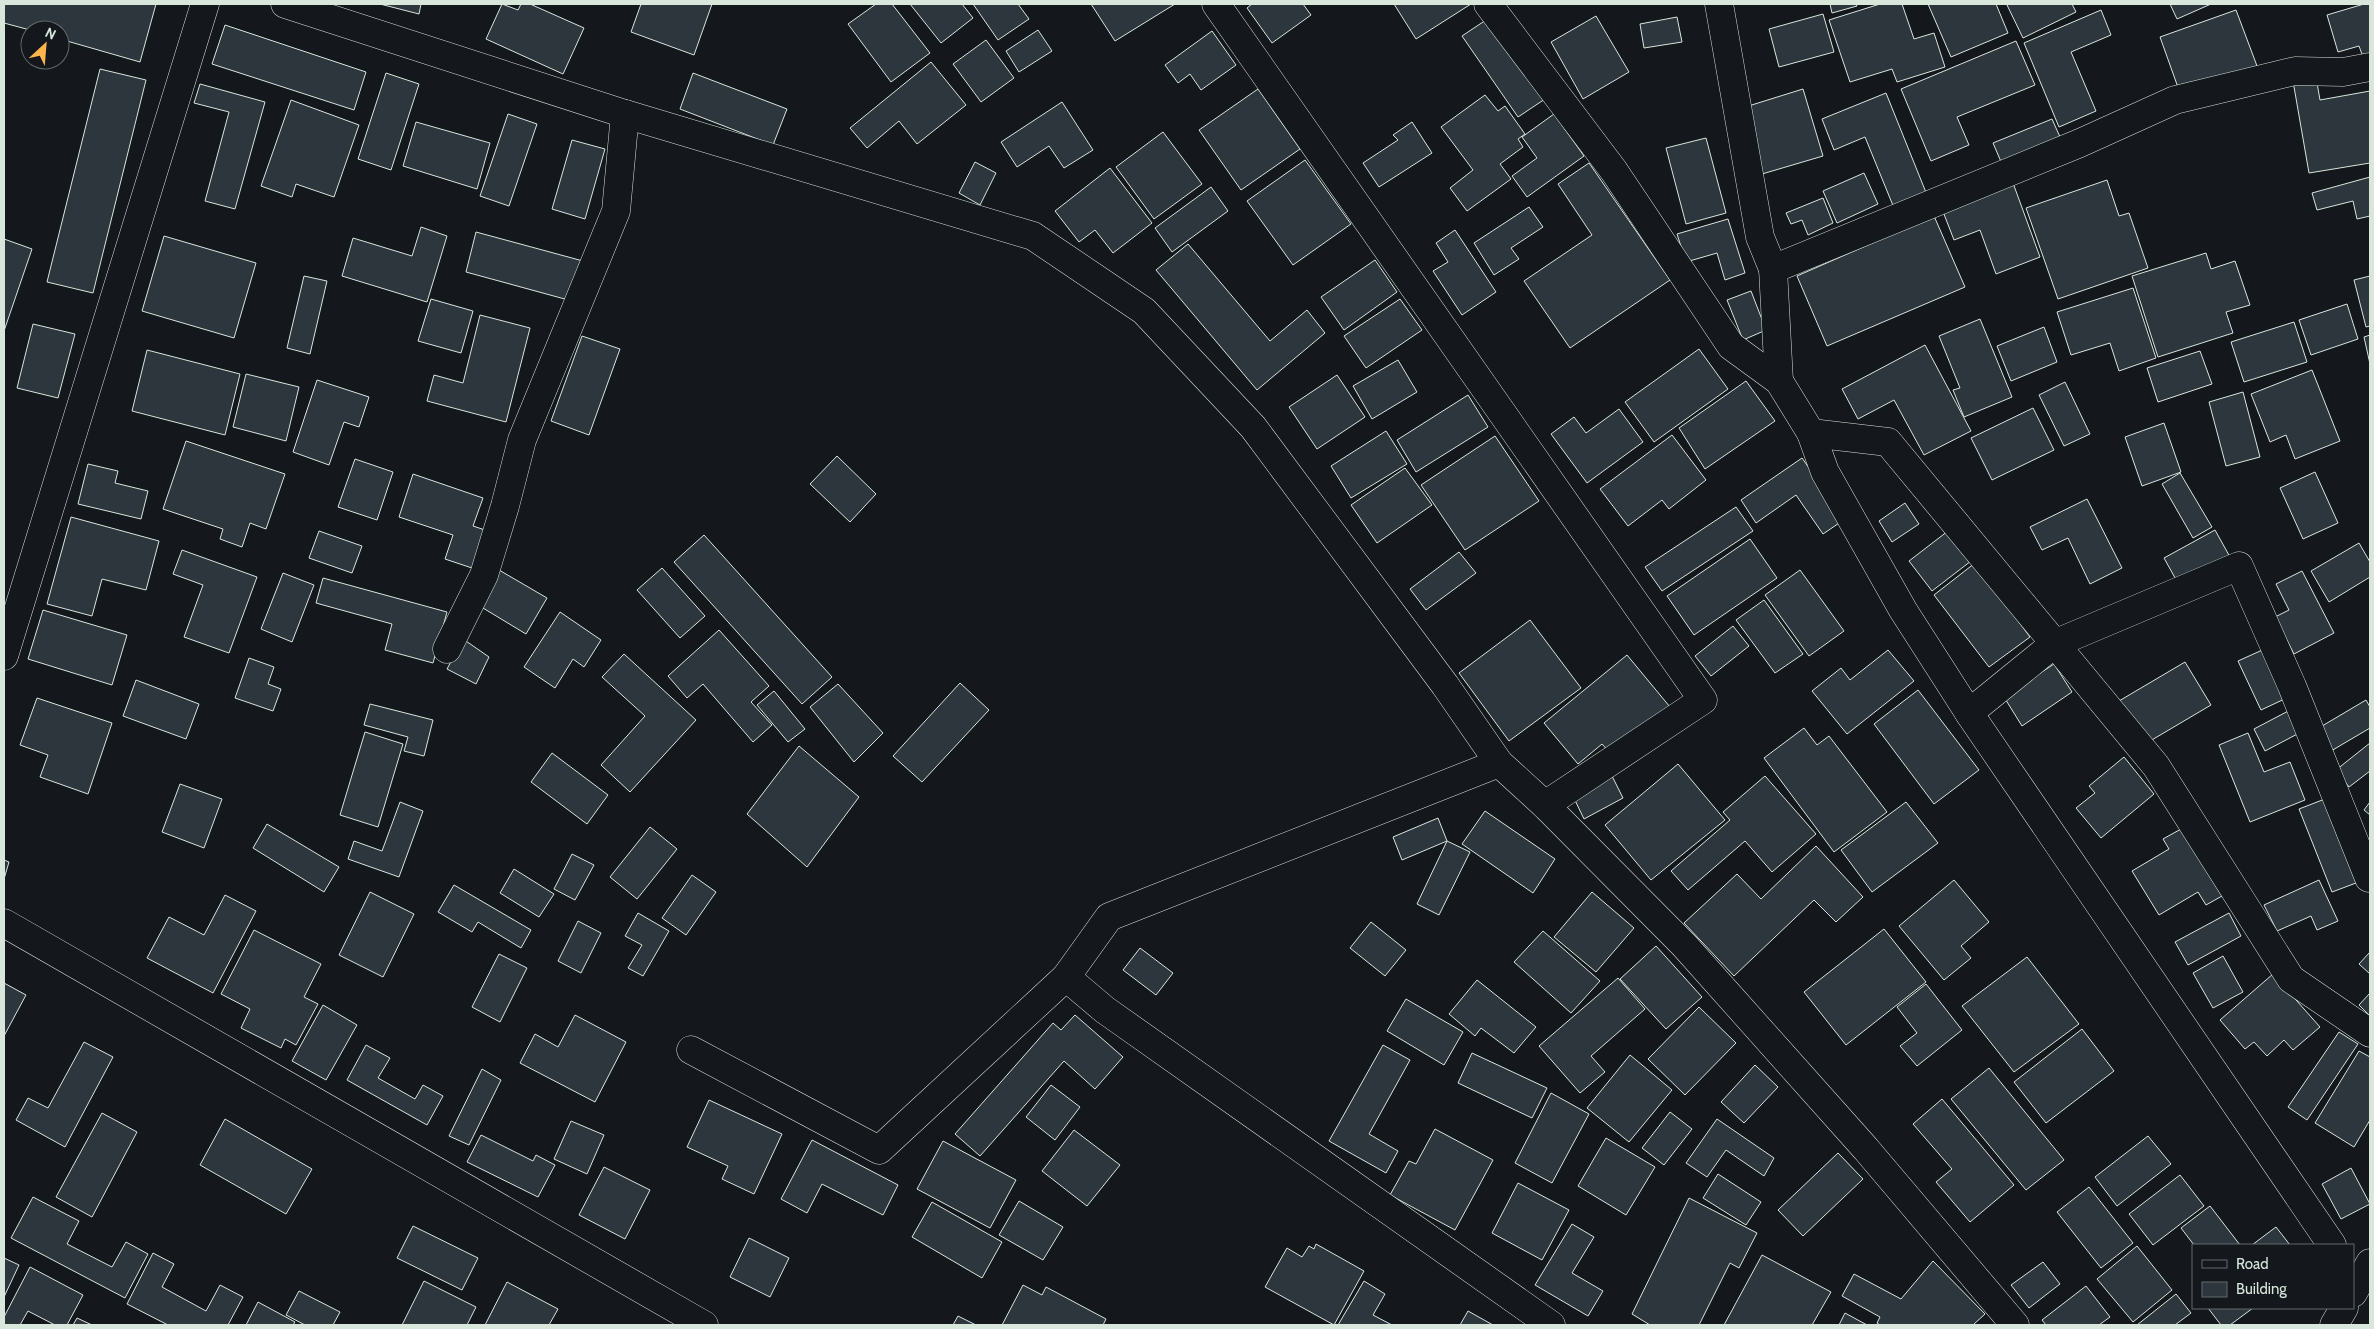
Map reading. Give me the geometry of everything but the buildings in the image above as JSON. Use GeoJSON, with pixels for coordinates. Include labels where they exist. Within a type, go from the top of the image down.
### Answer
{"type":"FeatureCollection","features":[{"type":"Feature","properties":{"kind":"street"},"geometry":{"type":"LineString","coordinates":[[4,656],[205,4]]}},
{"type":"Feature","properties":{"kind":"street"},"geometry":{"type":"LineString","coordinates":[[286,4],[625,114],[1034,236],[1144,311],[1253,427],[1445,685],[1499,763],[1545,805],[1684,946],[1866,1149],[2015,1325]]}},
{"type":"Feature","properties":{"kind":"street"},"geometry":{"type":"LineString","coordinates":[[1216,4],[1703,700],[1545,805]]}},
{"type":"Feature","properties":{"kind":"street"},"geometry":{"type":"LineString","coordinates":[[1488,4],[1614,171],[1731,346],[1779,381],[1811,433],[1825,472],[1903,610],[1969,713],[2331,1244]]}},
{"type":"Feature","properties":{"kind":"street"},"geometry":{"type":"LineString","coordinates":[[1719,4],[1760,238],[1773,269],[1779,381]]}},
{"type":"Feature","properties":{"kind":"street"},"geometry":{"type":"LineString","coordinates":[[1773,269],[2080,143],[2175,100],[2295,71],[2343,72],[2370,67]]}},
{"type":"Feature","properties":{"kind":"street"},"geometry":{"type":"LineString","coordinates":[[448,649],[484,575],[505,506],[522,440],[616,211],[625,114]]}},
{"type":"Feature","properties":{"kind":"street"},"geometry":{"type":"LineString","coordinates":[[1811,433],[1888,442],[2156,766],[2291,980],[2370,1034]]}},
{"type":"Feature","properties":{"kind":"street"},"geometry":{"type":"LineString","coordinates":[[1969,713],[2054,644],[2239,566],[2292,686],[2369,878]]}},
{"type":"Feature","properties":{"kind":"street"},"geometry":{"type":"LineString","coordinates":[[690,1050],[879,1150],[1066,977],[1109,917],[1499,763]]}},
{"type":"Feature","properties":{"kind":"street"},"geometry":{"type":"LineString","coordinates":[[4,923],[704,1325]]}},
{"type":"Feature","properties":{"kind":"street"},"geometry":{"type":"LineString","coordinates":[[1066,977],[1105,1010],[1551,1325]]}},
{"type":"Feature","properties":{"kind":"street"},"geometry":{"type":"LineString","coordinates":[[2334,1325],[2343,1309]]}}]}
